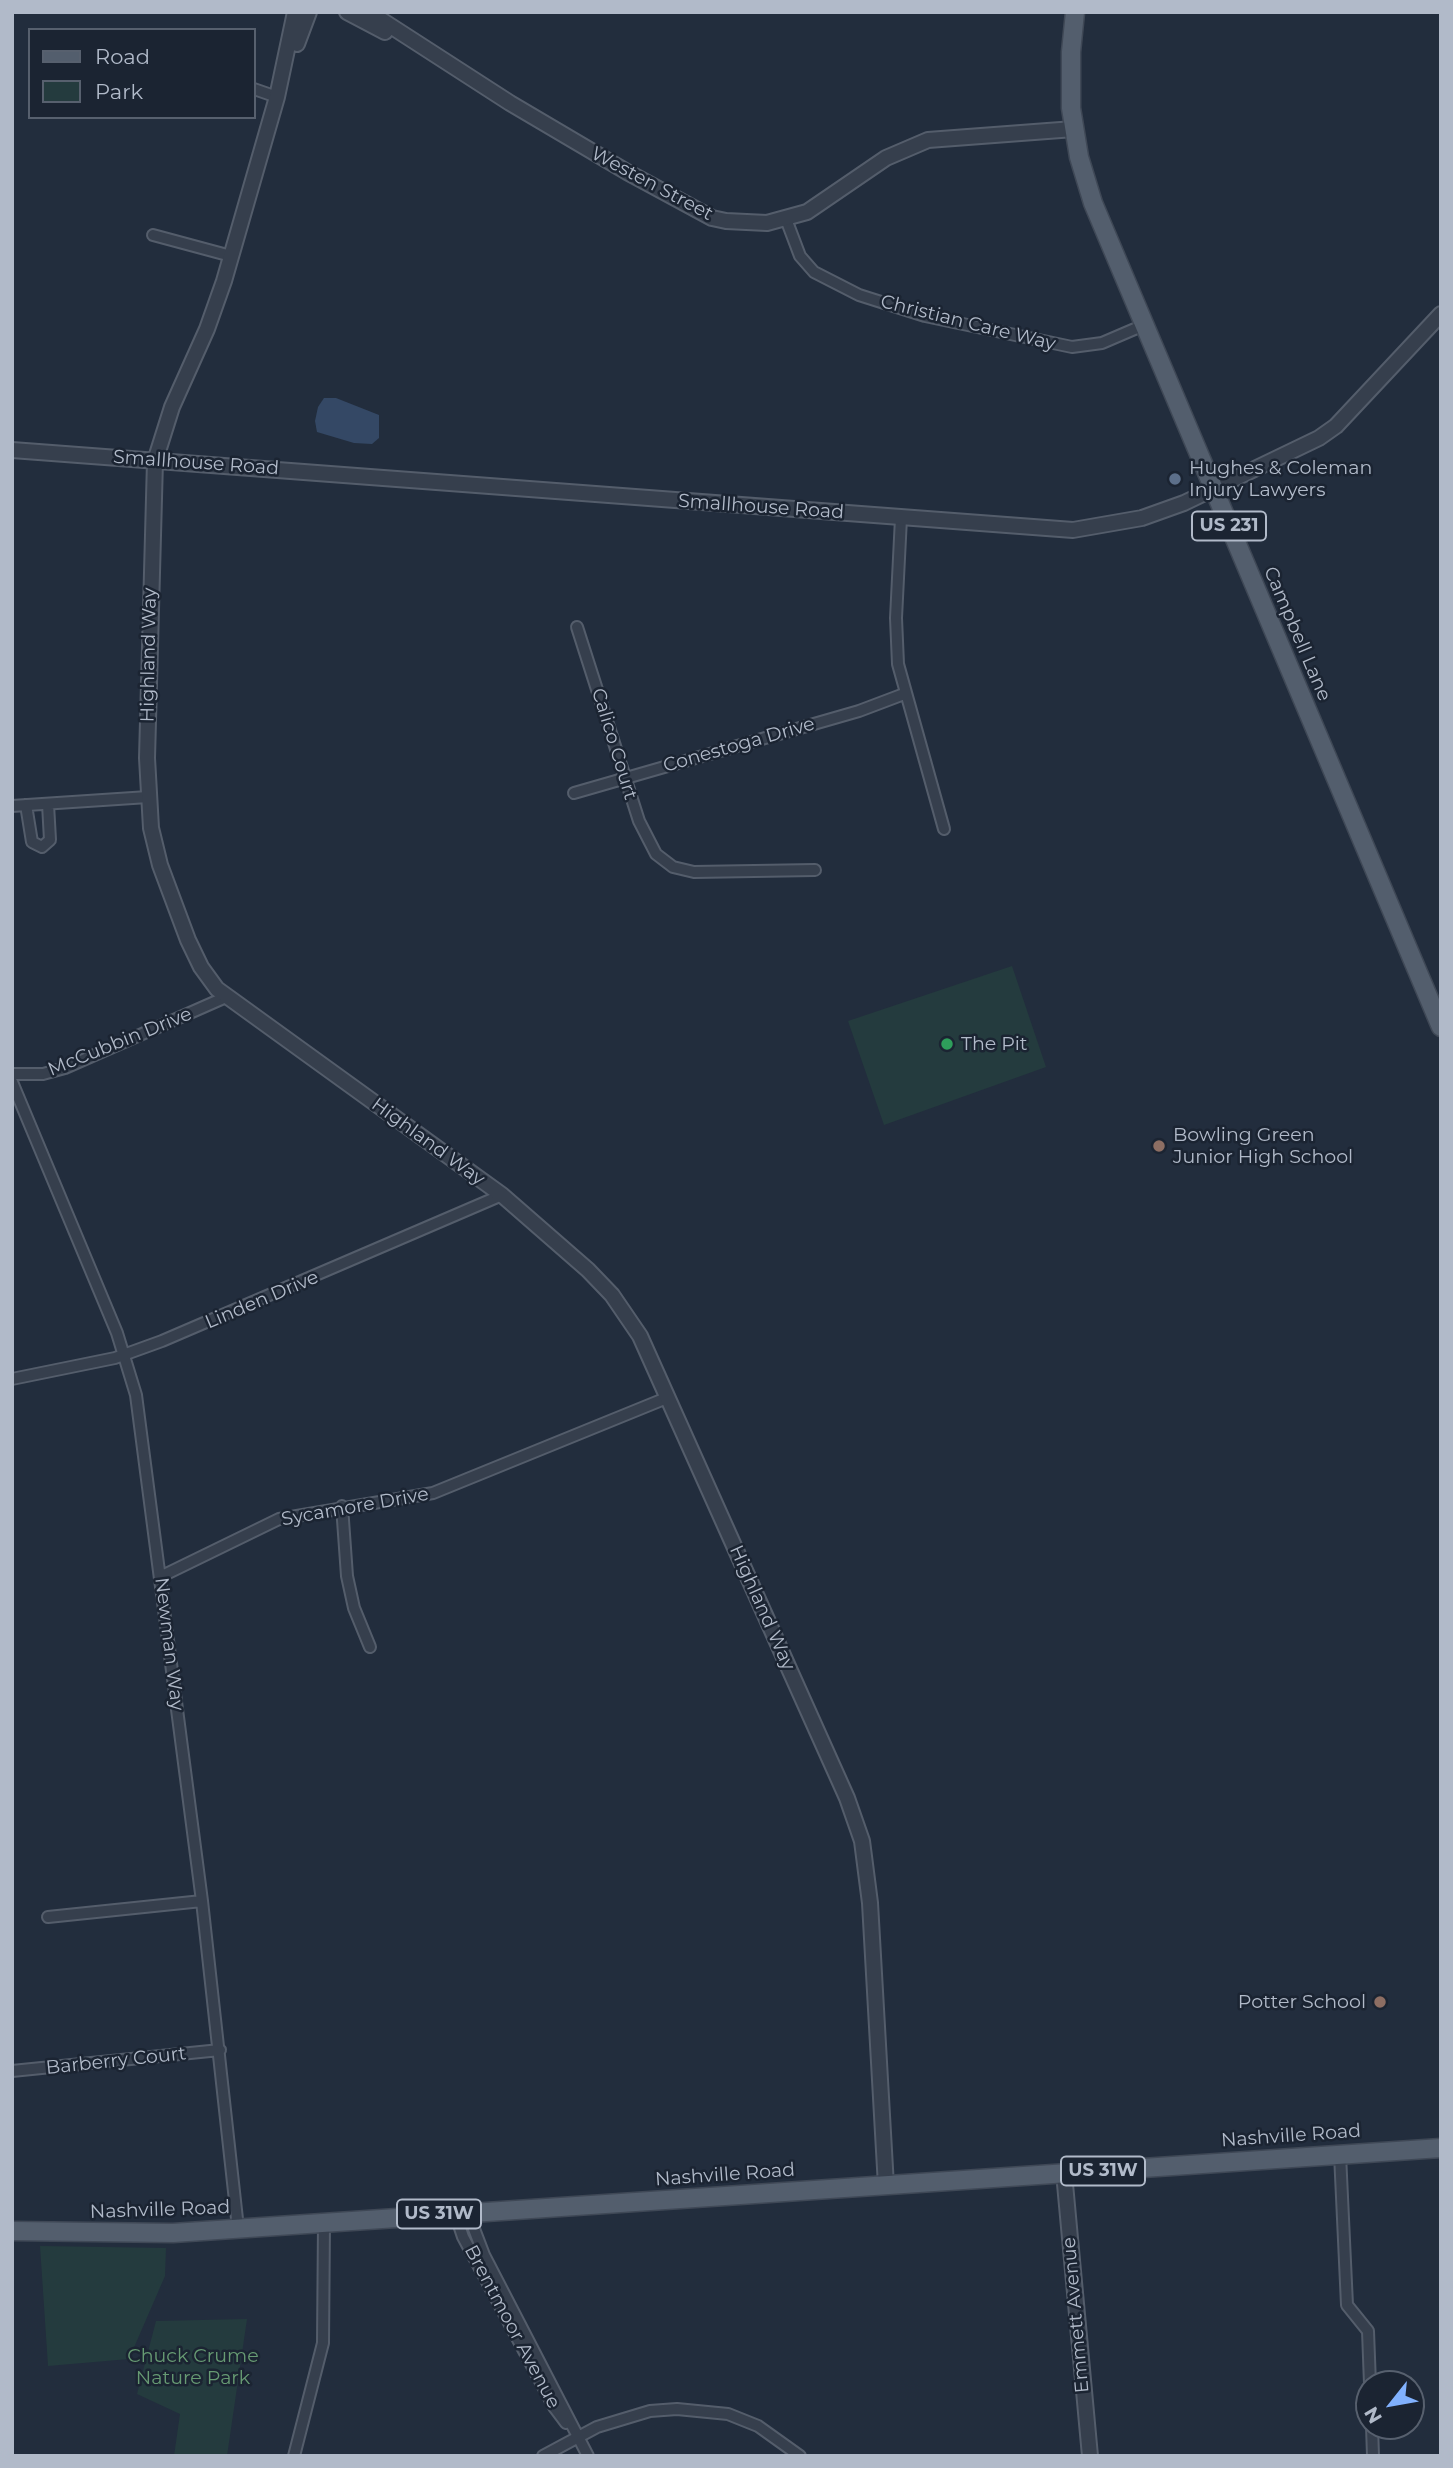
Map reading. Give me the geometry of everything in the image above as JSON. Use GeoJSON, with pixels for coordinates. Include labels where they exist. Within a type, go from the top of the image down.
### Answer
{"type":"FeatureCollection","features":[{"type":"Feature","properties":{"kind":"main road","name":"Campbell Lane"},"geometry":{"type":"LineString","coordinates":[[1075,12],[1070,81],[1074,130],[1093,203],[1441,1027]]}},
{"type":"Feature","properties":{"kind":"main road","name":"Nashville Road"},"geometry":{"type":"LineString","coordinates":[[12,2231],[96,2235],[238,2228],[1441,2148]]}},
{"type":"Feature","properties":{"kind":"street","name":"Highland Way"},"geometry":{"type":"LineString","coordinates":[[295,12],[277,97],[231,256],[213,313],[172,407],[155,461],[148,797],[150,828],[170,897],[201,967],[226,998],[502,1195],[565,1248],[612,1295],[640,1336],[670,1397],[848,1798],[862,1841],[870,1903],[887,2186]]}},
{"type":"Feature","properties":{"kind":"street","name":"Highland Way"},"geometry":{"type":"LineString","coordinates":[[277,97],[287,79],[309,12]]}},
{"type":"Feature","properties":{"kind":"street","name":"Westen Street"},"geometry":{"type":"LineString","coordinates":[[346,12],[479,82]]}},
{"type":"Feature","properties":{"kind":"street","name":"Westen Street"},"geometry":{"type":"LineString","coordinates":[[369,12],[627,172],[712,218],[750,224],[786,219],[817,207],[886,158],[923,141],[988,134],[1074,130]]}},
{"type":"Feature","properties":{"kind":"street"},"geometry":{"type":"LineString","coordinates":[[256,90],[277,97]]}},
{"type":"Feature","properties":{"kind":"street","name":"Christian Care Way"},"geometry":{"type":"LineString","coordinates":[[786,219],[800,256],[814,272],[859,295],[925,316],[1072,347],[1102,343],[1144,325]]}},
{"type":"Feature","properties":{"kind":"street"},"geometry":{"type":"LineString","coordinates":[[153,235],[231,256]]}},
{"type":"Feature","properties":{"kind":"street","name":"Smallhouse Road"},"geometry":{"type":"LineString","coordinates":[[12,450],[1073,530],[1142,518],[1300,449],[1336,426],[1441,314]]}},
{"type":"Feature","properties":{"kind":"street"},"geometry":{"type":"LineString","coordinates":[[901,518],[896,642],[904,694],[944,829]]}},
{"type":"Feature","properties":{"kind":"street","name":"Calico Court"},"geometry":{"type":"LineString","coordinates":[[577,628],[639,821],[659,857],[673,867],[694,872],[815,870]]}},
{"type":"Feature","properties":{"kind":"street","name":"Conestoga Drive"},"geometry":{"type":"LineString","coordinates":[[574,793],[859,711],[904,694]]}},
{"type":"Feature","properties":{"kind":"street"},"geometry":{"type":"LineString","coordinates":[[12,806],[148,797]]}},
{"type":"Feature","properties":{"kind":"street"},"geometry":{"type":"LineString","coordinates":[[26,805],[32,842],[42,847],[50,840],[48,804]]}},
{"type":"Feature","properties":{"kind":"street","name":"McCubbin Drive"},"geometry":{"type":"LineString","coordinates":[[12,1074],[43,1074],[65,1068],[226,998]]}},
{"type":"Feature","properties":{"kind":"street","name":"Newman Way"},"geometry":{"type":"LineString","coordinates":[[12,1082],[125,1354],[136,1395],[202,1902],[238,2228]]}},
{"type":"Feature","properties":{"kind":"street","name":"Linden Drive"},"geometry":{"type":"LineString","coordinates":[[12,1379],[125,1354],[333,1270],[502,1195]]}},
{"type":"Feature","properties":{"kind":"street","name":"Sycamore Drive"},"geometry":{"type":"LineString","coordinates":[[160,1577],[279,1519],[342,1506],[416,1497],[465,1482],[670,1397]]}},
{"type":"Feature","properties":{"kind":"street"},"geometry":{"type":"LineString","coordinates":[[342,1506],[347,1576],[355,1608],[370,1647]]}},
{"type":"Feature","properties":{"kind":"street"},"geometry":{"type":"LineString","coordinates":[[48,1917],[202,1902]]}},
{"type":"Feature","properties":{"kind":"street","name":"Barberry Court"},"geometry":{"type":"LineString","coordinates":[[12,2071],[220,2050]]}},
{"type":"Feature","properties":{"kind":"street"},"geometry":{"type":"LineString","coordinates":[[1339,2154],[1347,2305],[1368,2331],[1369,2370]]}},
{"type":"Feature","properties":{"kind":"street","name":"Emmett Avenue"},"geometry":{"type":"LineString","coordinates":[[1064,2173],[1090,2456]]}},
{"type":"Feature","properties":{"kind":"street","name":"Brentmoor Avenue"},"geometry":{"type":"LineString","coordinates":[[461,2213],[588,2456]]}},
{"type":"Feature","properties":{"kind":"street"},"geometry":{"type":"LineString","coordinates":[[294,2456],[323,2343],[324,2223]]}},
{"type":"Feature","properties":{"kind":"street"},"geometry":{"type":"LineString","coordinates":[[543,2456],[578,2435],[650,2411],[699,2409],[727,2414],[758,2426],[800,2456]]}},
{"type":"Feature","properties":{"kind":"green space","name":"The Pit"},"geometry":{"type":"Polygon","coordinates":[[[1012,966],[1046,1067],[884,1125],[848,1021],[1012,966]]]}},
{"type":"Feature","properties":{"kind":"green space"},"geometry":{"type":"Polygon","coordinates":[[[40,2246],[166,2248],[165,2276],[129,2359],[48,2366],[40,2246]]]}},
{"type":"Feature","properties":{"kind":"green space","name":"Chuck Crume Nature Park"},"geometry":{"type":"Polygon","coordinates":[[[247,2319],[227,2456],[174,2456],[180,2414],[137,2394],[156,2321],[247,2319]]]}},
{"type":"Feature","properties":{"kind":"water"},"geometry":{"type":"Polygon","coordinates":[[[324,398],[336,398],[379,415],[379,438],[372,444],[354,443],[317,432],[315,421],[318,407],[324,398]]]}},
{"type":"Feature","properties":{"kind":"place","name":"Hughes & Coleman Injury Lawyers"},"geometry":{"type":"Point","coordinates":[1175,479]}},
{"type":"Feature","properties":{"kind":"place","name":"The Pit"},"geometry":{"type":"Point","coordinates":[947,1044]}},
{"type":"Feature","properties":{"kind":"place","name":"Bowling Green Junior High School"},"geometry":{"type":"Point","coordinates":[1159,1146]}},
{"type":"Feature","properties":{"kind":"place","name":"Potter School"},"geometry":{"type":"Point","coordinates":[1380,2002]}}]}
